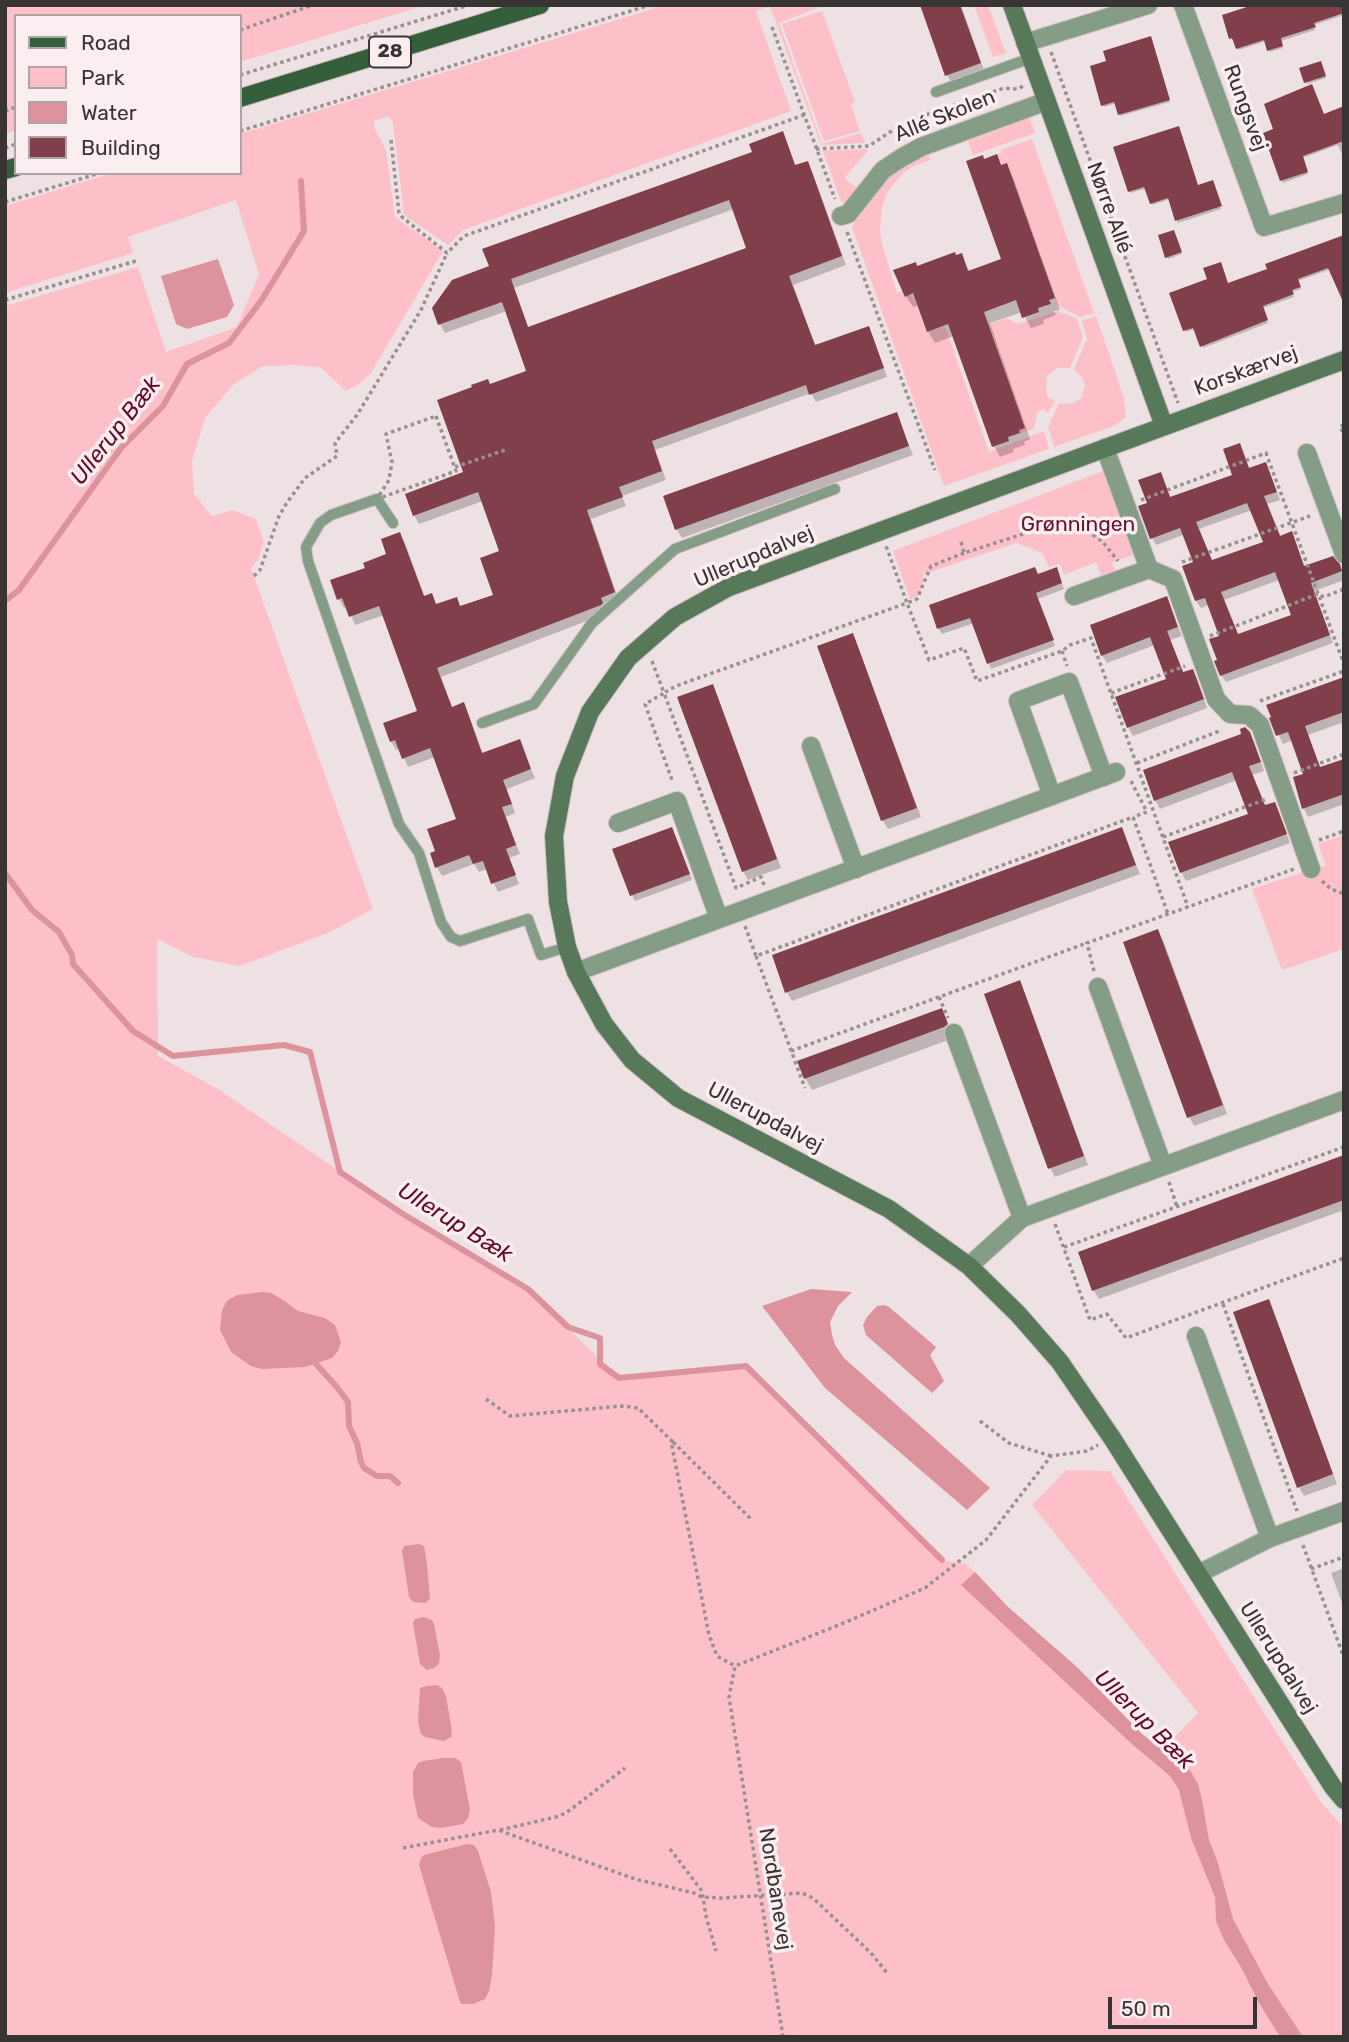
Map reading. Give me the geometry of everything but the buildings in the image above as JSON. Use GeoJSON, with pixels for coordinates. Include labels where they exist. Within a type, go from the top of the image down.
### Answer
{"type":"FeatureCollection","features":[{"type":"Feature","properties":{"kind":"main road","name":"28"},"geometry":{"type":"LineString","coordinates":[[242,97],[540,5]]}},
{"type":"Feature","properties":{"kind":"street","name":"Nørre Allé"},"geometry":{"type":"LineString","coordinates":[[1012,5],[1164,426]]}},
{"type":"Feature","properties":{"kind":"street"},"geometry":{"type":"LineString","coordinates":[[1028,50],[1046,37],[1148,5]]}},
{"type":"Feature","properties":{"kind":"street","name":"Rungsvej"},"geometry":{"type":"LineString","coordinates":[[1183,5],[1264,227],[1344,203]]}},
{"type":"Feature","properties":{"kind":"street","name":"Allé Skolen"},"geometry":{"type":"LineString","coordinates":[[841,216],[848,214],[883,170],[901,158],[921,147],[1047,101]]}},
{"type":"Feature","properties":{"kind":"street","name":"Korskærvej"},"geometry":{"type":"LineString","coordinates":[[1164,426],[1344,360]]}},
{"type":"Feature","properties":{"kind":"street","name":"Ullerupdalvej"},"geometry":{"type":"LineString","coordinates":[[1164,426],[729,587],[675,617],[628,658],[590,712],[565,776],[554,836],[558,902],[576,972],[604,1024],[632,1060],[678,1098],[890,1209],[969,1266],[1018,1314],[1060,1362],[1112,1438],[1333,1787],[1344,1800]]}},
{"type":"Feature","properties":{"kind":"street"},"geometry":{"type":"LineString","coordinates":[[1105,448],[1126,506],[1156,572]]}},
{"type":"Feature","properties":{"kind":"street"},"geometry":{"type":"LineString","coordinates":[[1307,453],[1344,554]]}},
{"type":"Feature","properties":{"kind":"street"},"geometry":{"type":"LineString","coordinates":[[1074,596],[1131,576],[1156,572],[1173,579],[1216,699],[1230,714],[1249,715],[1260,725],[1308,860]]}},
{"type":"Feature","properties":{"kind":"street"},"geometry":{"type":"LineString","coordinates":[[576,972],[1110,775],[1069,682],[1018,701],[1052,796]]}},
{"type":"Feature","properties":{"kind":"street"},"geometry":{"type":"LineString","coordinates":[[811,746],[856,869]]}},
{"type":"Feature","properties":{"kind":"street"},"geometry":{"type":"LineString","coordinates":[[618,823],[677,801],[719,919]]}},
{"type":"Feature","properties":{"kind":"street"},"geometry":{"type":"LineString","coordinates":[[1098,988],[1163,1167]]}},
{"type":"Feature","properties":{"kind":"street"},"geometry":{"type":"LineString","coordinates":[[954,1033],[1022,1219]]}},
{"type":"Feature","properties":{"kind":"street"},"geometry":{"type":"LineString","coordinates":[[969,1266],[1022,1219],[1344,1100]]}},
{"type":"Feature","properties":{"kind":"street"},"geometry":{"type":"LineString","coordinates":[[1196,1336],[1270,1538]]}},
{"type":"Feature","properties":{"kind":"street"},"geometry":{"type":"LineString","coordinates":[[1198,1574],[1270,1538],[1344,1511]]}},
{"type":"Feature","properties":{"kind":"lane"},"geometry":{"type":"LineString","coordinates":[[936,92],[1028,50]]}},
{"type":"Feature","properties":{"kind":"lane"},"geometry":{"type":"LineString","coordinates":[[482,723],[534,704],[592,623],[675,549],[835,489]]}},
{"type":"Feature","properties":{"kind":"lane"},"geometry":{"type":"LineString","coordinates":[[393,523],[377,499],[331,514],[320,523],[306,547],[308,561],[399,824],[419,853],[441,922],[451,937],[460,942],[528,919],[541,955],[568,947]]}},
{"type":"Feature","properties":{"kind":"path"},"geometry":{"type":"LineString","coordinates":[[242,29],[313,5]]}},
{"type":"Feature","properties":{"kind":"path"},"geometry":{"type":"LineString","coordinates":[[242,74],[469,5]]}},
{"type":"Feature","properties":{"kind":"path"},"geometry":{"type":"LineString","coordinates":[[242,130],[650,5]]}},
{"type":"Feature","properties":{"kind":"path"},"geometry":{"type":"LineString","coordinates":[[772,27],[934,470]]}},
{"type":"Feature","properties":{"kind":"path"},"geometry":{"type":"LineString","coordinates":[[1046,37],[1184,418]]}},
{"type":"Feature","properties":{"kind":"path"},"geometry":{"type":"LineString","coordinates":[[816,149],[869,146],[914,119],[1004,88],[1018,89],[1023,86]]}},
{"type":"Feature","properties":{"kind":"path"},"geometry":{"type":"LineString","coordinates":[[254,576],[260,570],[279,516],[286,504],[305,478],[337,456],[335,443],[356,415],[421,310],[447,253],[464,236],[804,115]]}},
{"type":"Feature","properties":{"kind":"path"},"geometry":{"type":"LineString","coordinates":[[391,140],[399,213],[447,253]]}},
{"type":"Feature","properties":{"kind":"path"},"geometry":{"type":"LineString","coordinates":[[5,202],[93,175]]}},
{"type":"Feature","properties":{"kind":"path"},"geometry":{"type":"LineString","coordinates":[[5,300],[136,261]]}},
{"type":"Feature","properties":{"kind":"path"},"geometry":{"type":"LineString","coordinates":[[436,416],[456,471],[377,499],[389,480],[392,462],[386,434],[436,416]]}},
{"type":"Feature","properties":{"kind":"path"},"geometry":{"type":"LineString","coordinates":[[1344,425],[1340,426],[1344,435]]}},
{"type":"Feature","properties":{"kind":"path"},"geometry":{"type":"LineString","coordinates":[[455,467],[505,450]]}},
{"type":"Feature","properties":{"kind":"path"},"geometry":{"type":"LineString","coordinates":[[1126,506],[1266,453],[1344,664]]}},
{"type":"Feature","properties":{"kind":"path"},"geometry":{"type":"LineString","coordinates":[[1156,572],[1328,509]]}},
{"type":"Feature","properties":{"kind":"path"},"geometry":{"type":"LineString","coordinates":[[677,801],[671,775],[645,704],[664,693],[917,599],[931,566],[1054,524],[1073,525],[1089,532],[1103,542],[1131,576]]}},
{"type":"Feature","properties":{"kind":"path"},"geometry":{"type":"LineString","coordinates":[[881,531],[907,603]]}},
{"type":"Feature","properties":{"kind":"path"},"geometry":{"type":"LineString","coordinates":[[961,542],[964,553]]}},
{"type":"Feature","properties":{"kind":"path"},"geometry":{"type":"LineString","coordinates":[[1195,642],[1318,594],[1324,597],[1344,589]]}},
{"type":"Feature","properties":{"kind":"path"},"geometry":{"type":"LineString","coordinates":[[645,643],[736,888],[761,877],[769,901]]}},
{"type":"Feature","properties":{"kind":"path"},"geometry":{"type":"LineString","coordinates":[[1111,693],[1202,660]]}},
{"type":"Feature","properties":{"kind":"path"},"geometry":{"type":"LineString","coordinates":[[1249,715],[1258,702],[1344,671]]}},
{"type":"Feature","properties":{"kind":"path"},"geometry":{"type":"LineString","coordinates":[[1137,763],[1222,731],[1225,709]]}},
{"type":"Feature","properties":{"kind":"path"},"geometry":{"type":"LineString","coordinates":[[1163,837],[1282,786],[1344,754]]}},
{"type":"Feature","properties":{"kind":"path"},"geometry":{"type":"LineString","coordinates":[[756,956],[1133,817],[1168,914]]}},
{"type":"Feature","properties":{"kind":"path"},"geometry":{"type":"LineString","coordinates":[[791,1051],[1168,914],[1308,860],[1344,831]]}},
{"type":"Feature","properties":{"kind":"path"},"geometry":{"type":"LineString","coordinates":[[1308,860],[1331,889],[1344,894]]}},
{"type":"Feature","properties":{"kind":"path"},"geometry":{"type":"LineString","coordinates":[[740,912],[805,1088]]}},
{"type":"Feature","properties":{"kind":"path"},"geometry":{"type":"LineString","coordinates":[[1087,943],[1098,988]]}},
{"type":"Feature","properties":{"kind":"path"},"geometry":{"type":"LineString","coordinates":[[1064,1247],[1344,1147]]}},
{"type":"Feature","properties":{"kind":"path"},"geometry":{"type":"LineString","coordinates":[[1163,1167],[1177,1207]]}},
{"type":"Feature","properties":{"kind":"path"},"geometry":{"type":"LineString","coordinates":[[1050,1208],[1090,1320],[1107,1314],[1126,1338],[1344,1258]]}},
{"type":"Feature","properties":{"kind":"path"},"geometry":{"type":"LineString","coordinates":[[1223,1303],[1311,1569],[1344,1658]]}},
{"type":"Feature","properties":{"kind":"path"},"geometry":{"type":"LineString","coordinates":[[486,1399],[510,1416],[622,1406],[638,1408],[752,1520]]}},
{"type":"Feature","properties":{"kind":"path"},"geometry":{"type":"LineString","coordinates":[[980,1421],[1009,1443],[1051,1456],[1087,1451],[1112,1438]]}},
{"type":"Feature","properties":{"kind":"path"},"geometry":{"type":"LineString","coordinates":[[673,1442],[709,1635],[717,1656],[735,1666],[925,1588],[986,1540],[1051,1456]]}},
{"type":"Feature","properties":{"kind":"path"},"geometry":{"type":"LineString","coordinates":[[1311,1569],[1344,1557]]}},
{"type":"Feature","properties":{"kind":"path","name":"Nordbanevej"},"geometry":{"type":"LineString","coordinates":[[735,1666],[729,1697],[783,2037]]}},
{"type":"Feature","properties":{"kind":"path"},"geometry":{"type":"LineString","coordinates":[[403,1848],[560,1815],[625,1768]]}},
{"type":"Feature","properties":{"kind":"path"},"geometry":{"type":"LineString","coordinates":[[498,1830],[635,1879],[702,1897],[802,1893],[813,1898],[871,1953],[887,1973]]}},
{"type":"Feature","properties":{"kind":"path"},"geometry":{"type":"LineString","coordinates":[[670,1849],[699,1885],[716,1951]]}},
{"type":"Feature","properties":{"kind":"green space"},"geometry":{"type":"Polygon","coordinates":[[[5,5],[426,5],[242,61],[242,14],[14,14],[14,132],[5,134],[5,5]]]}},
{"type":"Feature","properties":{"kind":"green space"},"geometry":{"type":"Polygon","coordinates":[[[666,5],[824,5],[779,23],[822,144],[861,133],[865,143],[821,145],[770,6],[756,11],[791,111],[463,230],[448,245],[404,215],[393,123],[389,117],[374,121],[374,127],[386,150],[395,217],[443,251],[371,373],[359,384],[346,391],[320,367],[263,366],[234,384],[205,418],[192,461],[194,494],[212,516],[233,510],[256,519],[264,542],[258,560],[251,568],[373,909],[328,933],[240,966],[193,957],[157,939],[158,1056],[218,1089],[403,1214],[528,1289],[619,1378],[746,1366],[942,1560],[966,1564],[1007,1606],[1077,1667],[1142,1734],[1165,1747],[1198,1713],[1032,1505],[1066,1470],[1110,1471],[1321,1802],[1344,1828],[1344,2037],[5,2037],[5,306],[138,267],[166,352],[237,327],[259,274],[236,200],[128,237],[133,253],[5,293],[5,206],[106,175],[242,175],[242,133],[666,5]]]}},
{"type":"Feature","properties":{"kind":"green space"},"geometry":{"type":"Polygon","coordinates":[[[974,5],[988,5],[1006,53],[993,57],[974,5]]]}},
{"type":"Feature","properties":{"kind":"green space"},"geometry":{"type":"Polygon","coordinates":[[[822,11],[855,102],[851,104],[860,131],[824,141],[782,24],[822,11]]]}},
{"type":"Feature","properties":{"kind":"green space"},"geometry":{"type":"Polygon","coordinates":[[[1030,118],[1035,133],[973,155],[968,141],[1030,118]]]}},
{"type":"Feature","properties":{"kind":"green space"},"geometry":{"type":"Polygon","coordinates":[[[1032,139],[1094,313],[1080,317],[1057,305],[1052,289],[1046,290],[1041,257],[1037,247],[1031,249],[1033,236],[1030,227],[1020,218],[1026,215],[1023,206],[1007,164],[1001,165],[997,154],[1002,153],[1001,150],[1032,139]]]}},
{"type":"Feature","properties":{"kind":"green space"},"geometry":{"type":"Polygon","coordinates":[[[823,151],[868,151],[844,178],[858,189],[851,201],[841,202],[823,151]]]}},
{"type":"Feature","properties":{"kind":"green space"},"geometry":{"type":"Polygon","coordinates":[[[929,155],[930,160],[903,173],[886,194],[882,209],[882,244],[897,293],[902,291],[905,296],[911,294],[927,332],[945,326],[989,452],[1044,431],[1049,449],[944,486],[852,227],[874,191],[912,161],[929,155]]]}},
{"type":"Feature","properties":{"kind":"green space"},"geometry":{"type":"Polygon","coordinates":[[[1058,311],[1077,319],[1083,337],[1070,368],[1057,368],[1047,376],[1046,392],[1048,397],[1055,401],[1053,405],[1047,413],[1043,409],[1037,413],[1034,429],[1020,433],[1019,430],[1025,427],[1022,418],[1015,420],[1018,406],[1014,397],[1008,399],[1003,365],[989,324],[1006,318],[1018,324],[1058,311]]]}},
{"type":"Feature","properties":{"kind":"green space"},"geometry":{"type":"Polygon","coordinates":[[[1096,316],[1124,398],[1126,417],[1116,425],[1054,447],[1048,427],[1059,403],[1074,403],[1082,397],[1085,385],[1074,369],[1087,339],[1082,321],[1096,316]]]}},
{"type":"Feature","properties":{"kind":"green space","name":"Grønningen"},"geometry":{"type":"Polygon","coordinates":[[[1106,470],[1137,554],[1112,562],[1116,573],[1101,576],[1096,562],[1064,575],[1060,564],[1049,567],[1042,553],[1017,543],[924,574],[920,595],[910,599],[893,551],[1106,470]]]}},
{"type":"Feature","properties":{"kind":"green space"},"geometry":{"type":"Polygon","coordinates":[[[1344,835],[1344,949],[1282,970],[1252,889],[1326,865],[1318,844],[1344,835]]]}},
{"type":"Feature","properties":{"kind":"water"},"geometry":{"type":"Polygon","coordinates":[[[218,259],[234,305],[227,317],[187,329],[176,324],[161,276],[218,259]]]}},
{"type":"Feature","properties":{"kind":"water"},"geometry":{"type":"Polygon","coordinates":[[[811,1289],[852,1292],[838,1306],[830,1322],[835,1345],[844,1358],[990,1488],[967,1510],[825,1388],[762,1306],[811,1289]]]}},
{"type":"Feature","properties":{"kind":"water"},"geometry":{"type":"Polygon","coordinates":[[[271,1293],[298,1311],[325,1318],[335,1325],[341,1342],[332,1358],[305,1367],[262,1369],[251,1366],[231,1352],[220,1330],[222,1310],[227,1301],[237,1295],[271,1293]]]}},
{"type":"Feature","properties":{"kind":"water"},"geometry":{"type":"Polygon","coordinates":[[[884,1305],[936,1347],[930,1355],[944,1381],[932,1393],[866,1335],[863,1325],[867,1317],[877,1306],[884,1305]]]}},
{"type":"Feature","properties":{"kind":"water"},"geometry":{"type":"Polygon","coordinates":[[[404,1546],[424,1546],[427,1564],[430,1599],[425,1603],[413,1602],[409,1597],[402,1551],[404,1546]]]}},
{"type":"Feature","properties":{"kind":"water"},"geometry":{"type":"Polygon","coordinates":[[[975,1572],[1008,1607],[1077,1667],[1142,1734],[1176,1755],[1191,1772],[1198,1784],[1209,1840],[1233,1919],[1268,1984],[1303,2037],[1281,2037],[1224,1940],[1216,1921],[1215,1897],[1191,1838],[1179,1790],[1170,1776],[961,1585],[975,1572]]]}},
{"type":"Feature","properties":{"kind":"water"},"geometry":{"type":"Polygon","coordinates":[[[423,1617],[432,1620],[434,1624],[440,1655],[439,1664],[427,1670],[420,1664],[413,1623],[415,1619],[423,1617]]]}},
{"type":"Feature","properties":{"kind":"water"},"geometry":{"type":"Polygon","coordinates":[[[437,1685],[446,1696],[452,1731],[451,1737],[444,1741],[421,1734],[418,1721],[420,1688],[437,1685]]]}},
{"type":"Feature","properties":{"kind":"water"},"geometry":{"type":"Polygon","coordinates":[[[455,1758],[461,1762],[470,1810],[463,1824],[441,1828],[432,1827],[418,1818],[413,1794],[413,1772],[418,1763],[455,1758]]]}},
{"type":"Feature","properties":{"kind":"water"},"geometry":{"type":"Polygon","coordinates":[[[467,1844],[474,1845],[478,1851],[491,1892],[495,1926],[489,1991],[485,1999],[473,2004],[460,2002],[419,1865],[424,1855],[467,1844]]]}},
{"type":"Feature","properties":{"kind":"waterway","name":"Ullerup Bæk"},"geometry":{"type":"LineString","coordinates":[[5,601],[19,590],[121,448],[163,406],[187,364],[229,343],[261,301],[304,231],[301,181]]}},
{"type":"Feature","properties":{"kind":"waterway","name":"Ullerup Bæk"},"geometry":{"type":"LineString","coordinates":[[5,873],[32,910],[59,932],[72,955],[73,964],[133,1031],[173,1056],[284,1045],[310,1052],[340,1172],[403,1214],[528,1289],[568,1327],[600,1338],[600,1364],[619,1378],[746,1366],[942,1560]]}},
{"type":"Feature","properties":{"kind":"waterway"},"geometry":{"type":"LineString","coordinates":[[316,1364],[348,1402],[349,1426],[364,1468],[377,1476],[390,1476],[398,1483]]}}]}
